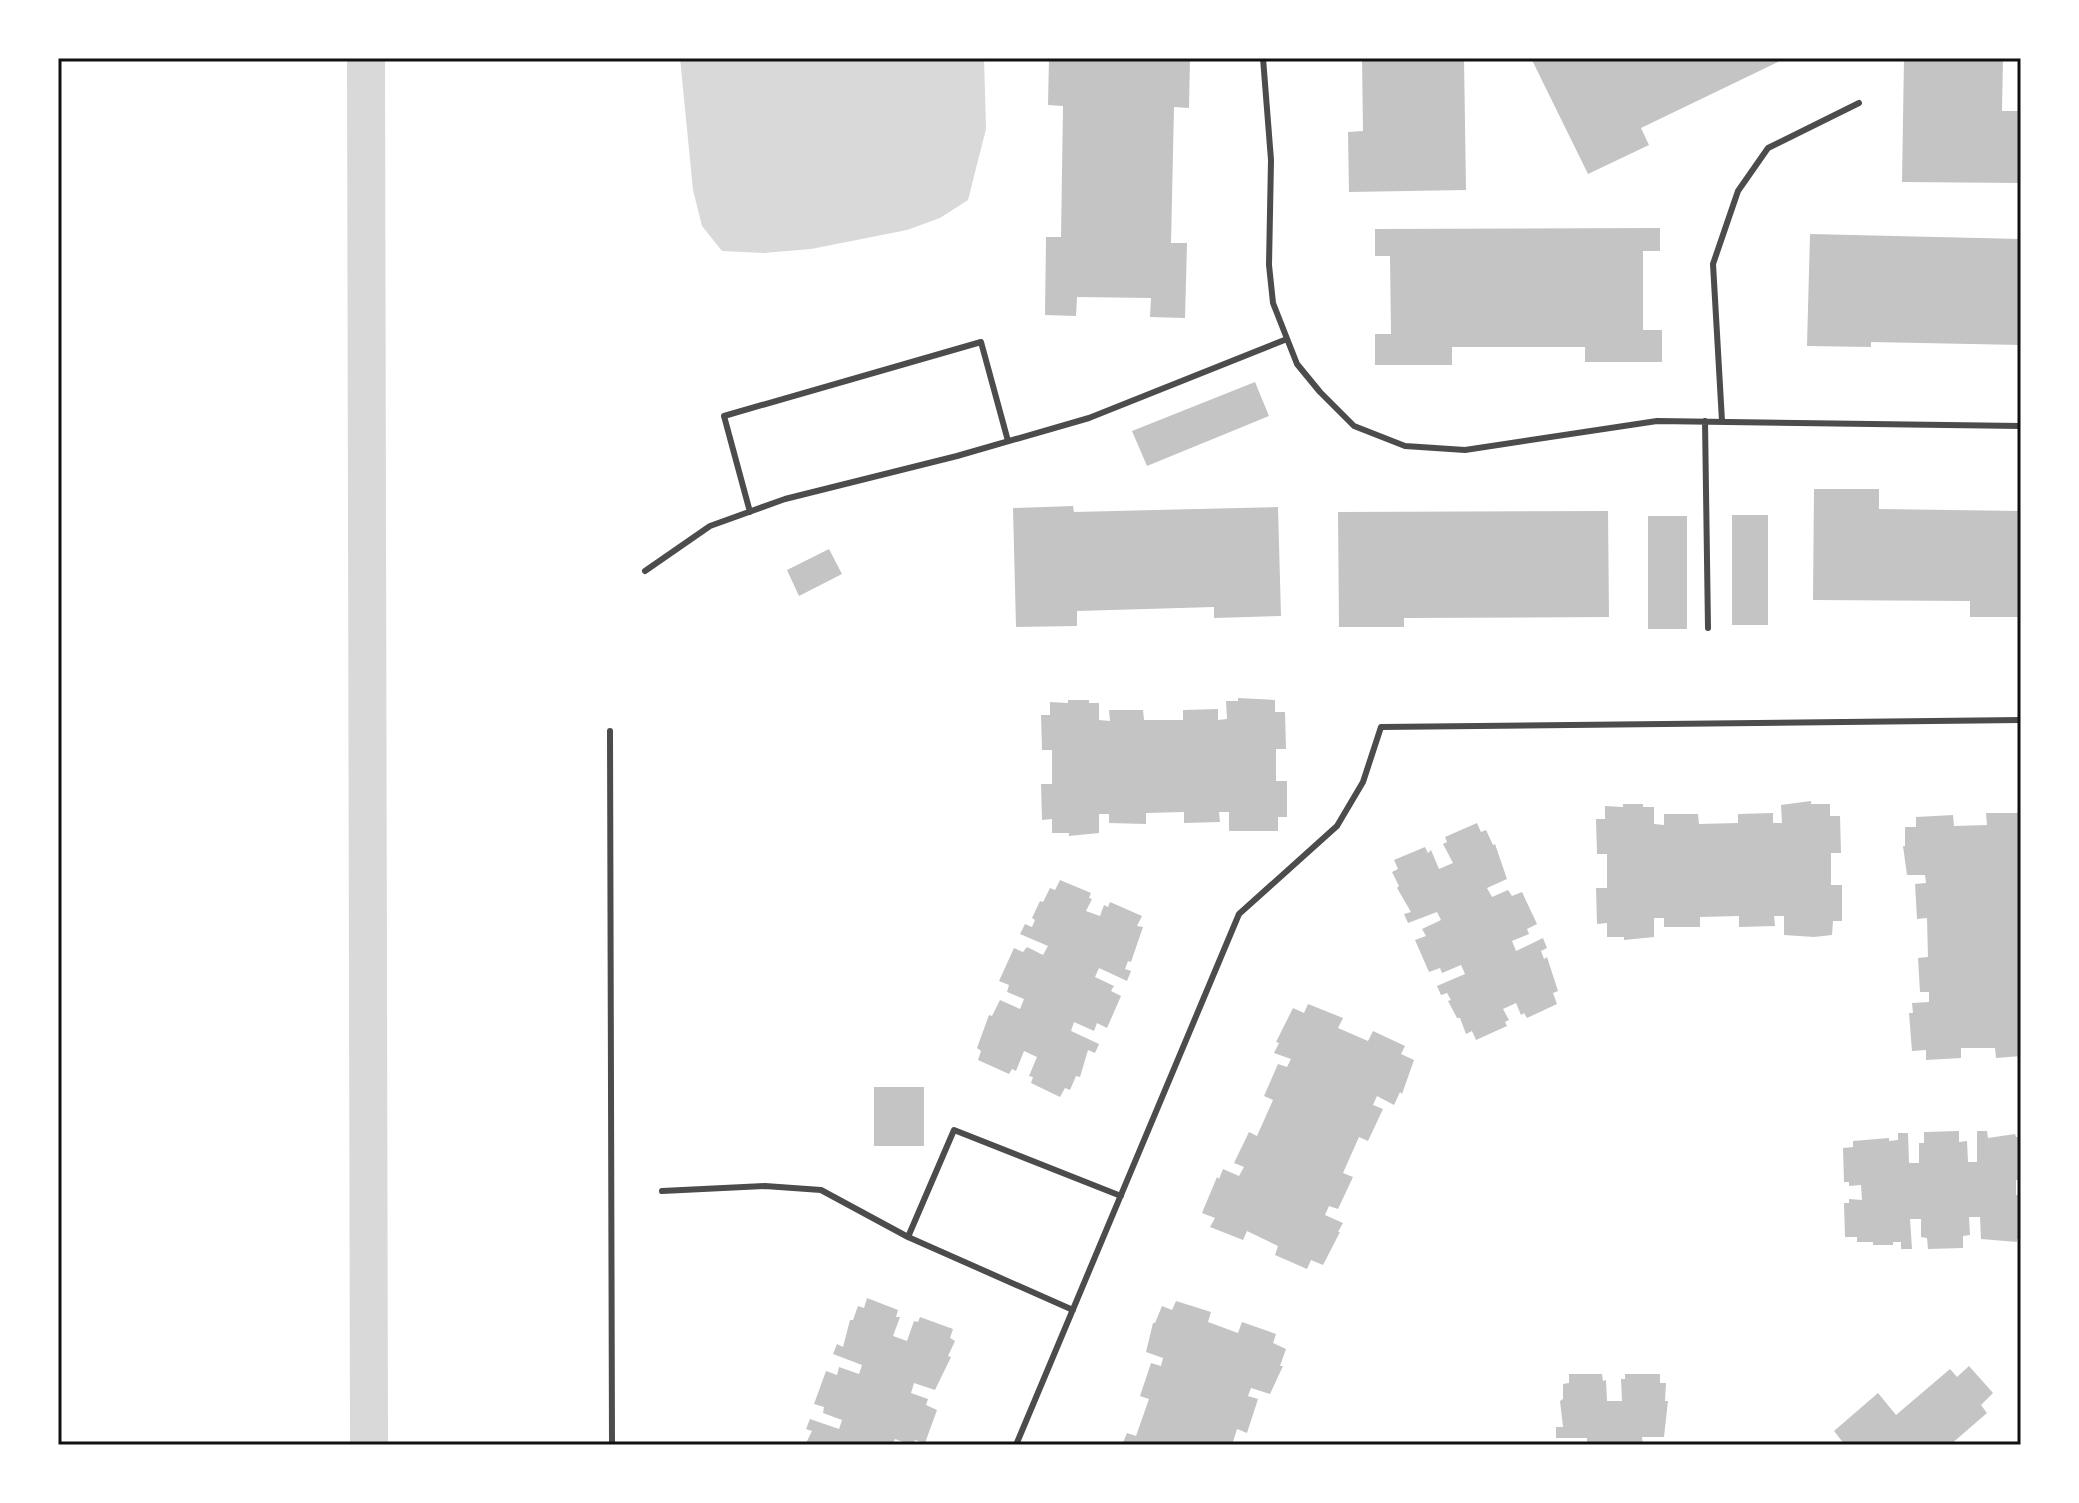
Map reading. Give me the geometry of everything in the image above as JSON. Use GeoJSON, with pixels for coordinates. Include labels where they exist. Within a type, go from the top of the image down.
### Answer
{"type":"FeatureCollection","features":[{"type":"Feature","properties":{"kind":"lane"},"geometry":{"type":"LineString","coordinates":[[1263,58],[1271,160],[1269,265],[1273,303],[1297,364],[1354,426],[1405,446],[1465,450],[1657,421],[2021,426]]}},
{"type":"Feature","properties":{"kind":"lane"},"geometry":{"type":"LineString","coordinates":[[1722,421],[1713,264],[1738,191],[1768,148],[1859,103]]}},
{"type":"Feature","properties":{"kind":"lane"},"geometry":{"type":"LineString","coordinates":[[645,571],[710,526],[785,499],[1089,418],[1287,339]]}},
{"type":"Feature","properties":{"kind":"lane"},"geometry":{"type":"LineString","coordinates":[[750,512],[724,416],[981,342],[1008,441]]}},
{"type":"Feature","properties":{"kind":"lane"},"geometry":{"type":"LineString","coordinates":[[1705,421],[1708,628]]}},
{"type":"Feature","properties":{"kind":"lane"},"geometry":{"type":"LineString","coordinates":[[1016,1445],[1239,914],[1337,826],[1363,782],[1381,727],[2021,720]]}},
{"type":"Feature","properties":{"kind":"lane"},"geometry":{"type":"LineString","coordinates":[[610,731],[612,1445]]}},
{"type":"Feature","properties":{"kind":"lane"},"geometry":{"type":"LineString","coordinates":[[908,1237],[954,1130],[1121,1196]]}},
{"type":"Feature","properties":{"kind":"lane"},"geometry":{"type":"LineString","coordinates":[[662,1191],[765,1186],[821,1190],[908,1237],[1073,1310]]}},
{"type":"Feature","properties":{"kind":"shaded area"},"geometry":{"type":"Polygon","coordinates":[[[680,58],[984,58],[986,129],[968,200],[940,218],[907,230],[811,249],[764,253],[722,251],[702,226],[693,190],[680,58]]]}},
{"type":"Feature","properties":{"kind":"building"},"geometry":{"type":"Polygon","coordinates":[[[1049,58],[1190,58],[1189,108],[1174,107],[1171,243],[1187,243],[1185,318],[1150,317],[1151,298],[1077,297],[1076,316],[1045,315],[1046,237],[1061,237],[1063,106],[1048,105],[1049,58]]]}},
{"type":"Feature","properties":{"kind":"building"},"geometry":{"type":"Polygon","coordinates":[[[1362,58],[1464,58],[1466,190],[1349,192],[1348,132],[1363,131],[1362,58]]]}},
{"type":"Feature","properties":{"kind":"building"},"geometry":{"type":"Polygon","coordinates":[[[1531,58],[1786,58],[1641,128],[1649,145],[1588,174],[1531,58]]]}},
{"type":"Feature","properties":{"kind":"building"},"geometry":{"type":"Polygon","coordinates":[[[1904,58],[2003,58],[2002,111],[2021,111],[2021,183],[1902,182],[1904,58]]]}},
{"type":"Feature","properties":{"kind":"building"},"geometry":{"type":"Polygon","coordinates":[[[1660,228],[1660,251],[1643,251],[1643,330],[1662,330],[1662,362],[1585,362],[1585,347],[1452,347],[1452,365],[1375,365],[1375,334],[1391,334],[1390,256],[1375,256],[1375,229],[1660,228]]]}},
{"type":"Feature","properties":{"kind":"building"},"geometry":{"type":"Polygon","coordinates":[[[1810,234],[2021,239],[2021,345],[1871,342],[1871,347],[1807,346],[1810,234]]]}},
{"type":"Feature","properties":{"kind":"building"},"geometry":{"type":"Polygon","coordinates":[[[1255,382],[1269,416],[1147,466],[1132,431],[1255,382]]]}},
{"type":"Feature","properties":{"kind":"building"},"geometry":{"type":"Polygon","coordinates":[[[1814,489],[1879,489],[1879,509],[2021,511],[2021,617],[1970,617],[1970,601],[1813,600],[1814,489]]]}},
{"type":"Feature","properties":{"kind":"building"},"geometry":{"type":"Polygon","coordinates":[[[1073,506],[1074,512],[1278,507],[1281,616],[1214,618],[1214,607],[1077,611],[1077,626],[1016,627],[1013,508],[1073,506]]]}},
{"type":"Feature","properties":{"kind":"building"},"geometry":{"type":"Polygon","coordinates":[[[1608,511],[1609,617],[1404,618],[1404,627],[1339,627],[1338,512],[1608,511]]]}},
{"type":"Feature","properties":{"kind":"building"},"geometry":{"type":"Polygon","coordinates":[[[1732,515],[1768,515],[1768,625],[1732,625],[1732,515]]]}},
{"type":"Feature","properties":{"kind":"building"},"geometry":{"type":"Polygon","coordinates":[[[1648,516],[1687,516],[1687,629],[1648,629],[1648,516]]]}},
{"type":"Feature","properties":{"kind":"building"},"geometry":{"type":"Polygon","coordinates":[[[829,549],[842,574],[799,596],[787,570],[829,549]]]}},
{"type":"Feature","properties":{"kind":"building"},"geometry":{"type":"Polygon","coordinates":[[[1238,698],[1275,700],[1275,712],[1285,712],[1286,749],[1276,749],[1276,781],[1287,781],[1287,817],[1278,817],[1278,831],[1229,831],[1229,812],[1219,812],[1220,822],[1184,823],[1184,812],[1146,813],[1146,824],[1109,823],[1109,814],[1099,814],[1099,833],[1069,836],[1069,833],[1052,833],[1052,819],[1042,820],[1041,784],[1052,784],[1052,750],[1042,750],[1041,715],[1050,715],[1050,702],[1089,700],[1089,703],[1099,703],[1099,720],[1110,721],[1109,710],[1143,710],[1144,720],[1183,720],[1183,710],[1218,709],[1218,720],[1227,719],[1226,701],[1238,701],[1238,698]]]}},
{"type":"Feature","properties":{"kind":"building"},"geometry":{"type":"Polygon","coordinates":[[[1811,801],[1811,804],[1830,804],[1830,816],[1840,816],[1841,853],[1831,853],[1831,885],[1842,885],[1842,921],[1833,921],[1832,935],[1784,935],[1784,916],[1774,916],[1775,926],[1739,927],[1739,916],[1700,917],[1700,927],[1664,927],[1664,918],[1654,918],[1654,937],[1624,940],[1624,937],[1607,937],[1607,923],[1597,924],[1596,888],[1607,888],[1607,854],[1597,854],[1596,819],[1605,819],[1605,806],[1643,804],[1643,807],[1654,807],[1654,824],[1664,825],[1664,814],[1698,814],[1699,824],[1738,823],[1738,814],[1773,813],[1773,823],[1782,823],[1781,805],[1811,801]]]}},
{"type":"Feature","properties":{"kind":"building"},"geometry":{"type":"Polygon","coordinates":[[[1986,813],[2021,813],[2021,871],[2018,871],[2018,880],[2021,880],[2021,1056],[1996,1058],[1995,1048],[1961,1048],[1961,1058],[1926,1060],[1926,1050],[1912,1051],[1909,1013],[1913,1013],[1912,1003],[1929,1002],[1929,992],[1920,992],[1918,958],[1928,957],[1927,918],[1917,919],[1915,884],[1926,883],[1925,875],[1907,875],[1903,846],[1905,827],[1916,827],[1916,817],[1953,815],[1954,826],[1987,825],[1986,813]]]}},
{"type":"Feature","properties":{"kind":"building"},"geometry":{"type":"Polygon","coordinates":[[[1477,823],[1481,832],[1486,830],[1495,844],[1507,879],[1487,888],[1492,897],[1508,890],[1512,896],[1522,892],[1537,924],[1527,929],[1529,934],[1512,941],[1516,951],[1543,938],[1547,948],[1541,951],[1544,959],[1547,957],[1558,991],[1553,993],[1557,1004],[1527,1018],[1524,1013],[1521,1015],[1516,1003],[1503,1009],[1509,1020],[1505,1022],[1507,1026],[1476,1040],[1472,1031],[1466,1034],[1448,1001],[1451,1000],[1447,993],[1441,995],[1437,986],[1465,974],[1461,965],[1442,973],[1440,968],[1429,972],[1415,940],[1426,936],[1422,929],[1441,920],[1437,912],[1408,923],[1404,914],[1411,912],[1392,872],[1398,869],[1394,860],[1425,847],[1428,853],[1431,850],[1439,869],[1453,863],[1443,844],[1447,842],[1445,837],[1477,823]]]}},
{"type":"Feature","properties":{"kind":"building"},"geometry":{"type":"Polygon","coordinates":[[[1060,880],[1091,893],[1089,898],[1092,899],[1086,911],[1100,916],[1104,905],[1108,907],[1110,902],[1142,916],[1137,926],[1143,927],[1131,962],[1128,961],[1125,969],[1131,971],[1127,981],[1099,968],[1095,977],[1114,986],[1111,991],[1121,996],[1107,1028],[1097,1023],[1094,1031],[1074,1022],[1071,1031],[1099,1044],[1095,1053],[1088,1050],[1080,1077],[1076,1076],[1070,1090],[1065,1088],[1060,1097],[1031,1083],[1033,1077],[1029,1076],[1037,1057],[1024,1051],[1016,1071],[1012,1069],[1009,1074],[978,1060],[981,1051],[977,1048],[989,1015],[992,1016],[1000,1000],[1020,1009],[1024,999],[1007,992],[1009,985],[999,981],[1014,948],[1023,952],[1027,947],[1043,955],[1048,946],[1020,934],[1025,924],[1032,927],[1035,920],[1032,918],[1040,901],[1043,902],[1050,888],[1055,890],[1060,880]]]}},
{"type":"Feature","properties":{"kind":"building"},"geometry":{"type":"Polygon","coordinates":[[[1308,1004],[1343,1018],[1338,1028],[1368,1041],[1373,1031],[1405,1046],[1401,1054],[1414,1060],[1402,1094],[1400,1092],[1394,1105],[1377,1096],[1373,1105],[1383,1109],[1368,1141],[1359,1137],[1343,1173],[1353,1177],[1338,1209],[1329,1206],[1325,1215],[1343,1223],[1340,1232],[1323,1265],[1311,1260],[1307,1269],[1275,1255],[1278,1246],[1247,1231],[1243,1240],[1210,1227],[1215,1218],[1202,1213],[1223,1169],[1239,1176],[1244,1167],[1234,1163],[1249,1132],[1257,1136],[1273,1100],[1264,1096],[1278,1064],[1287,1067],[1291,1059],[1274,1053],[1279,1043],[1276,1042],[1293,1008],[1304,1013],[1308,1004]]]}},
{"type":"Feature","properties":{"kind":"building"},"geometry":{"type":"Polygon","coordinates":[[[874,1087],[924,1087],[924,1146],[874,1146],[874,1087]]]}},
{"type":"Feature","properties":{"kind":"building"},"geometry":{"type":"Polygon","coordinates":[[[1959,1131],[1959,1142],[1967,1141],[1968,1162],[1977,1162],[1977,1131],[1987,1131],[1988,1138],[2015,1134],[2021,1137],[2021,1180],[2016,1180],[2016,1195],[2021,1195],[2021,1239],[2017,1242],[1981,1239],[1980,1217],[1969,1217],[1970,1235],[1963,1236],[1963,1248],[1928,1249],[1927,1238],[1921,1237],[1921,1219],[1910,1219],[1912,1249],[1901,1249],[1901,1242],[1873,1245],[1873,1242],[1857,1242],[1857,1237],[1845,1237],[1844,1203],[1849,1203],[1849,1199],[1862,1200],[1861,1185],[1849,1186],[1849,1182],[1844,1182],[1843,1148],[1853,1147],[1853,1141],[1898,1140],[1898,1133],[1908,1133],[1909,1163],[1919,1163],[1919,1143],[1924,1143],[1924,1132],[1959,1131]]]}},
{"type":"Feature","properties":{"kind":"building"},"geometry":{"type":"Polygon","coordinates":[[[867,1298],[898,1310],[896,1317],[900,1317],[893,1336],[907,1341],[914,1321],[918,1322],[920,1317],[953,1329],[950,1338],[955,1341],[948,1356],[951,1357],[935,1390],[914,1383],[911,1393],[928,1399],[926,1405],[937,1410],[925,1443],[915,1440],[912,1445],[895,1439],[892,1445],[805,1445],[812,1431],[806,1429],[810,1419],[839,1429],[842,1420],[823,1413],[824,1407],[814,1404],[826,1371],[837,1375],[839,1367],[859,1374],[862,1365],[833,1354],[837,1344],[843,1347],[850,1320],[853,1320],[858,1306],[864,1308],[867,1298]]]}},
{"type":"Feature","properties":{"kind":"building"},"geometry":{"type":"Polygon","coordinates":[[[1176,1301],[1211,1312],[1208,1322],[1238,1333],[1242,1322],[1276,1334],[1273,1343],[1286,1349],[1280,1366],[1283,1366],[1270,1394],[1251,1388],[1248,1396],[1258,1399],[1247,1433],[1237,1429],[1232,1445],[1122,1445],[1127,1433],[1136,1436],[1149,1399],[1140,1396],[1151,1363],[1161,1366],[1163,1358],[1146,1352],[1153,1323],[1162,1306],[1172,1310],[1176,1301]]]}},
{"type":"Feature","properties":{"kind":"building"},"geometry":{"type":"Polygon","coordinates":[[[1969,1366],[1993,1393],[1981,1405],[1987,1413],[1950,1445],[1845,1445],[1834,1431],[1878,1393],[1896,1415],[1950,1369],[1957,1377],[1969,1366]]]}},
{"type":"Feature","properties":{"kind":"building"},"geometry":{"type":"Polygon","coordinates":[[[1569,1374],[1602,1374],[1603,1381],[1606,1380],[1607,1401],[1622,1401],[1621,1379],[1625,1379],[1625,1374],[1660,1374],[1660,1383],[1666,1383],[1665,1401],[1668,1401],[1664,1437],[1642,1437],[1643,1445],[1587,1445],[1587,1438],[1556,1438],[1556,1427],[1563,1427],[1560,1401],[1563,1399],[1563,1384],[1569,1383],[1569,1374]]]}},
{"type":"Feature","properties":{"kind":"waterway"},"geometry":{"type":"LineString","coordinates":[[366,58],[369,1445]]}}]}
